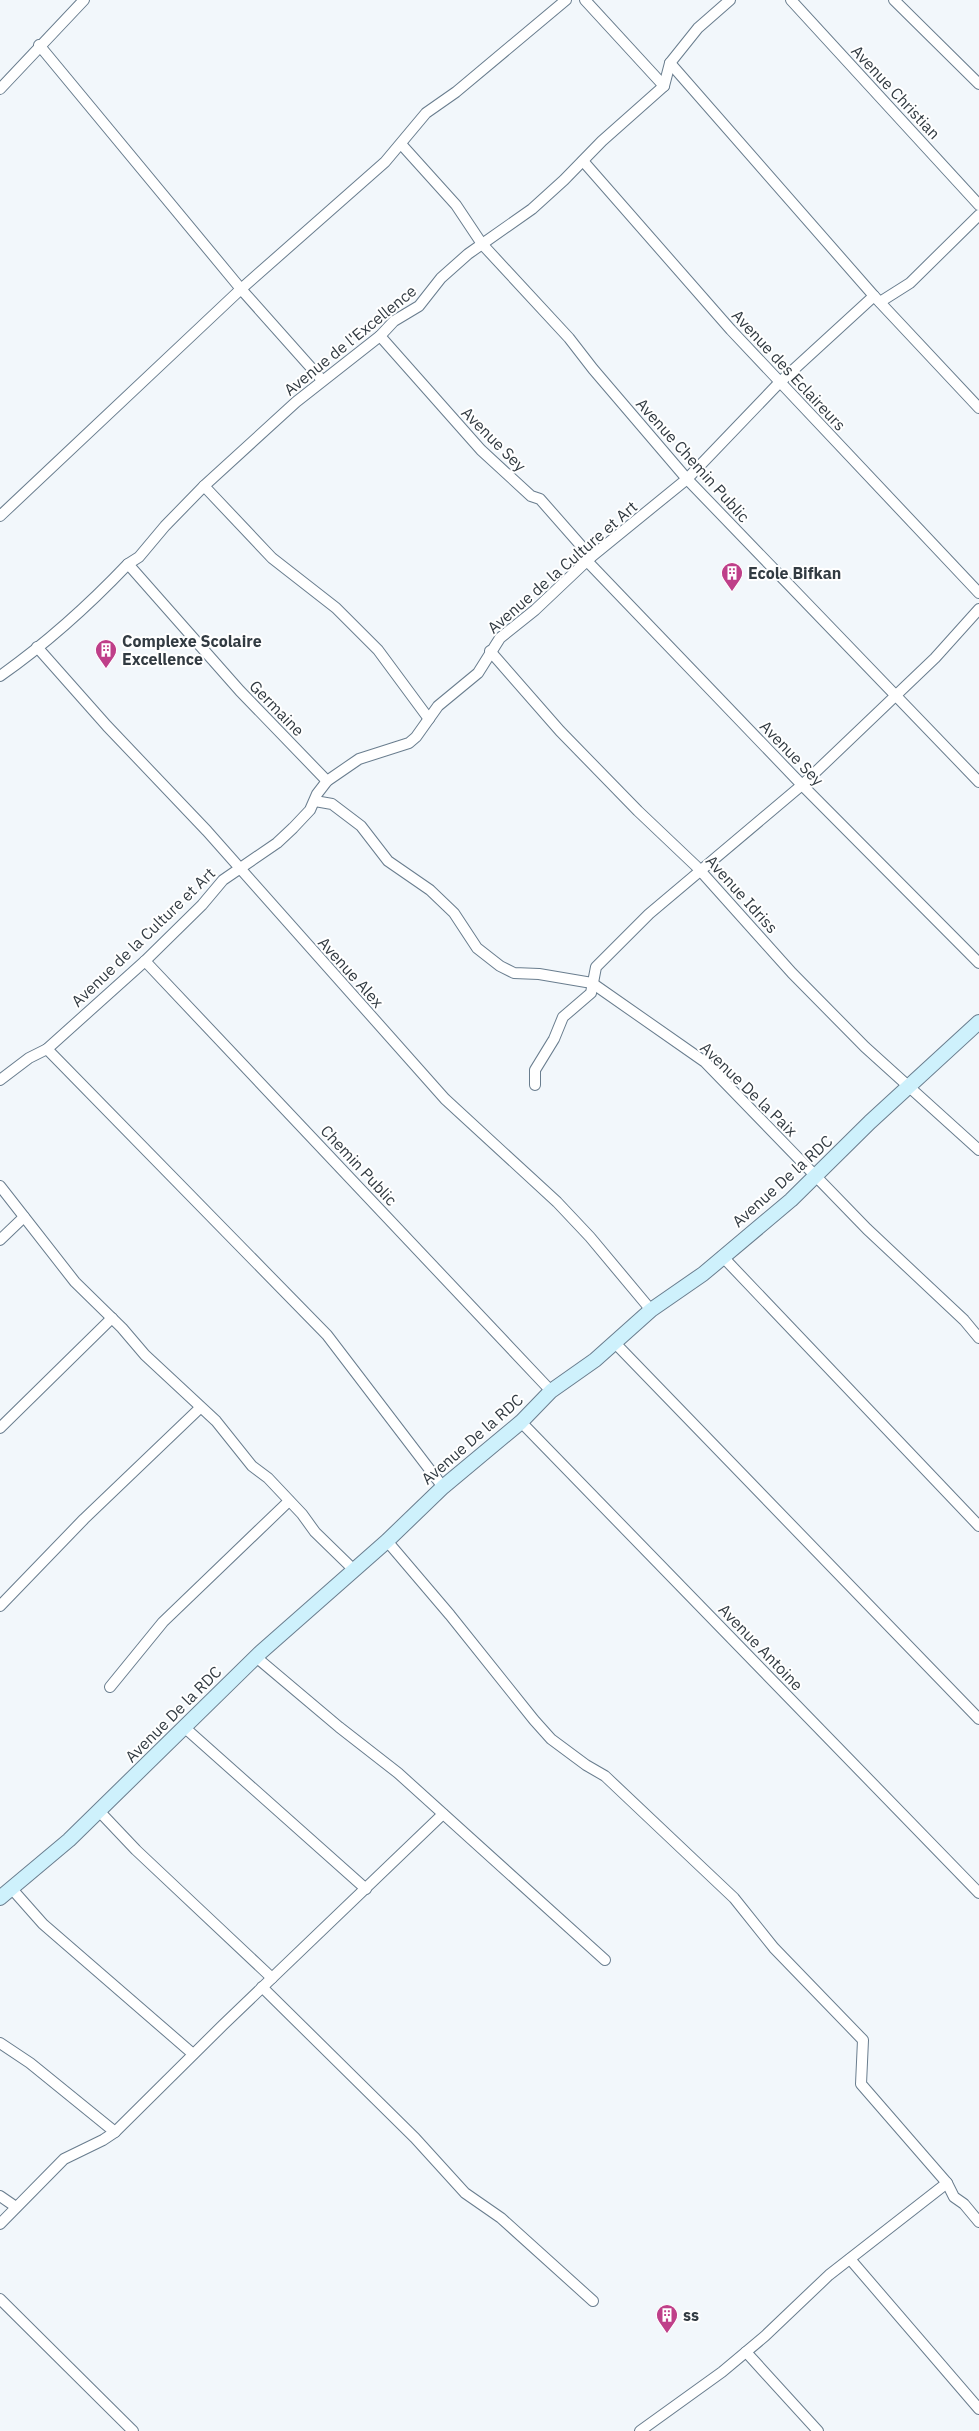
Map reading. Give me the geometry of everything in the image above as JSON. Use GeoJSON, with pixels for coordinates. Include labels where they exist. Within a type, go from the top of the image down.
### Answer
{"type":"FeatureCollection","features":[{"type":"Feature","properties":{"kind":"street"},"geometry":{"type":"LineString","coordinates":[[0,88],[84,0]]}},
{"type":"Feature","properties":{"kind":"street"},"geometry":{"type":"LineString","coordinates":[[0,516],[241,289],[371,175],[401,144],[426,113],[461,89],[566,0]]}},
{"type":"Feature","properties":{"kind":"street"},"geometry":{"type":"LineString","coordinates":[[585,0],[664,86]]}},
{"type":"Feature","properties":{"kind":"street"},"geometry":{"type":"LineString","coordinates":[[664,86],[670,63],[698,28],[730,0]]}},
{"type":"Feature","properties":{"kind":"street","name":"Avenue Christian"},"geometry":{"type":"LineString","coordinates":[[791,0],[979,206]]}},
{"type":"Feature","properties":{"kind":"street"},"geometry":{"type":"LineString","coordinates":[[901,3],[979,84]]}},
{"type":"Feature","properties":{"kind":"street"},"geometry":{"type":"LineString","coordinates":[[39,45],[241,289],[322,380]]}},
{"type":"Feature","properties":{"kind":"street"},"geometry":{"type":"LineString","coordinates":[[670,63],[877,299],[979,408]]}},
{"type":"Feature","properties":{"kind":"street","name":"Avenue de l'Excellence"},"geometry":{"type":"LineString","coordinates":[[0,676],[37,647],[45,644],[58,628],[72,620],[128,564],[138,557],[204,486],[290,407],[380,336],[394,321],[419,306],[441,278],[482,244],[532,209],[602,141],[664,86]]}},
{"type":"Feature","properties":{"kind":"street","name":"Avenue Chemin Public"},"geometry":{"type":"LineString","coordinates":[[401,144],[456,205],[482,244],[569,338],[687,480],[979,782]]}},
{"type":"Feature","properties":{"kind":"street","name":"Avenue des Eclaireurs"},"geometry":{"type":"LineString","coordinates":[[583,161],[779,383],[979,593]]}},
{"type":"Feature","properties":{"kind":"street","name":"Avenue de la Culture et Art"},"geometry":{"type":"LineString","coordinates":[[0,1080],[29,1058],[47,1050],[145,961],[206,901],[224,880],[277,843],[310,810],[315,801],[316,794],[327,781],[359,759],[409,743],[422,731],[428,719],[449,696],[478,673],[490,651],[500,638],[535,610],[589,559],[687,480],[779,383],[877,299],[910,282],[979,215]]}},
{"type":"Feature","properties":{"kind":"street","name":"Avenue Sey"},"geometry":{"type":"LineString","coordinates":[[380,336],[481,450],[531,496],[540,499],[589,559],[802,785],[979,963]]}},
{"type":"Feature","properties":{"kind":"street"},"geometry":{"type":"LineString","coordinates":[[204,486],[272,558],[336,608],[378,650],[428,719]]}},
{"type":"Feature","properties":{"kind":"street","name":"Germaine"},"geometry":{"type":"LineString","coordinates":[[128,564],[240,691],[327,781]]}},
{"type":"Feature","properties":{"kind":"street"},"geometry":{"type":"LineString","coordinates":[[535,1085],[536,1070],[554,1039],[563,1017],[591,994],[596,967],[672,892],[701,872],[802,785],[935,658],[979,609]]}},
{"type":"Feature","properties":{"kind":"street","name":"Avenue Alex"},"geometry":{"type":"LineString","coordinates":[[37,647],[107,726],[207,831],[239,870],[445,1099],[484,1132],[557,1202],[590,1237],[651,1310]]}},
{"type":"Feature","properties":{"kind":"street","name":"Avenue Idriss"},"geometry":{"type":"LineString","coordinates":[[490,651],[591,763],[701,872],[792,973],[865,1047],[910,1085],[979,1150]]}},
{"type":"Feature","properties":{"kind":"street"},"geometry":{"type":"LineString","coordinates":[[315,801],[332,804],[360,826],[388,862],[430,890],[454,913],[474,944],[500,966],[514,973],[546,974],[592,983]]}},
{"type":"Feature","properties":{"kind":"street","name":"Chemin Public"},"geometry":{"type":"LineString","coordinates":[[145,961],[551,1390]]}},
{"type":"Feature","properties":{"kind":"street","name":"Avenue De la Paix"},"geometry":{"type":"LineString","coordinates":[[592,983],[705,1062],[866,1229],[964,1320],[979,1338]]}},
{"type":"Feature","properties":{"kind":"street","name":"Avenue De la RDC"},"geometry":{"type":"LineString","coordinates":[[0,1898],[99,1811],[256,1657],[387,1541],[443,1487],[521,1422],[551,1390],[595,1360],[651,1310],[704,1274],[722,1256],[791,1200],[910,1085],[979,1022]]}},
{"type":"Feature","properties":{"kind":"street"},"geometry":{"type":"LineString","coordinates":[[47,1050],[327,1336],[443,1487]]}},
{"type":"Feature","properties":{"kind":"street"},"geometry":{"type":"LineString","coordinates":[[0,1186],[75,1282],[112,1318],[145,1355],[231,1438],[252,1466],[289,1501],[315,1532],[354,1570]]}},
{"type":"Feature","properties":{"kind":"street"},"geometry":{"type":"LineString","coordinates":[[0,1240],[24,1217]]}},
{"type":"Feature","properties":{"kind":"street"},"geometry":{"type":"LineString","coordinates":[[722,1256],[979,1526]]}},
{"type":"Feature","properties":{"kind":"street"},"geometry":{"type":"LineString","coordinates":[[0,1428],[112,1318]]}},
{"type":"Feature","properties":{"kind":"street"},"geometry":{"type":"LineString","coordinates":[[614,1342],[979,1719]]}},
{"type":"Feature","properties":{"kind":"street"},"geometry":{"type":"LineString","coordinates":[[0,1606],[84,1519],[200,1408]]}},
{"type":"Feature","properties":{"kind":"street","name":"Avenue Antoine"},"geometry":{"type":"LineString","coordinates":[[521,1422],[979,1893]]}},
{"type":"Feature","properties":{"kind":"street"},"geometry":{"type":"LineString","coordinates":[[110,1687],[163,1622],[289,1501]]}},
{"type":"Feature","properties":{"kind":"street"},"geometry":{"type":"LineString","coordinates":[[387,1541],[551,1739],[586,1765],[605,1776],[734,1898],[774,1948],[863,2040],[861,2084],[947,2183],[954,2197],[964,2204],[979,2222]]}},
{"type":"Feature","properties":{"kind":"street"},"geometry":{"type":"LineString","coordinates":[[256,1657],[339,1727],[398,1773],[605,1960]]}},
{"type":"Feature","properties":{"kind":"street"},"geometry":{"type":"LineString","coordinates":[[184,1727],[366,1889]]}},
{"type":"Feature","properties":{"kind":"street"},"geometry":{"type":"LineString","coordinates":[[99,1811],[136,1850],[272,1978]]}},
{"type":"Feature","properties":{"kind":"street"},"geometry":{"type":"LineString","coordinates":[[0,2224],[64,2159],[115,2132],[262,1987],[443,1814]]}},
{"type":"Feature","properties":{"kind":"street"},"geometry":{"type":"LineString","coordinates":[[12,1889],[43,1924],[193,2054]]}},
{"type":"Feature","properties":{"kind":"street"},"geometry":{"type":"LineString","coordinates":[[262,1987],[416,2138],[465,2193],[500,2218],[593,2301]]}},
{"type":"Feature","properties":{"kind":"street"},"geometry":{"type":"LineString","coordinates":[[0,2043],[30,2064],[115,2132]]}},
{"type":"Feature","properties":{"kind":"street"},"geometry":{"type":"LineString","coordinates":[[640,2431],[746,2352],[829,2274],[947,2183]]}},
{"type":"Feature","properties":{"kind":"street"},"geometry":{"type":"LineString","coordinates":[[0,2196],[16,2207]]}},
{"type":"Feature","properties":{"kind":"street"},"geometry":{"type":"LineString","coordinates":[[850,2259],[979,2409]]}},
{"type":"Feature","properties":{"kind":"street"},"geometry":{"type":"LineString","coordinates":[[0,2298],[133,2431]]}},
{"type":"Feature","properties":{"kind":"street"},"geometry":{"type":"LineString","coordinates":[[746,2352],[818,2431]]}},
{"type":"Feature","properties":{"kind":"place","name":"Ecole Bifkan"},"geometry":{"type":"Point","coordinates":[732,592]}},
{"type":"Feature","properties":{"kind":"place","name":"Complexe Scolaire Excellence"},"geometry":{"type":"Point","coordinates":[106,669]}},
{"type":"Feature","properties":{"kind":"place","name":"ss"},"geometry":{"type":"Point","coordinates":[667,2334]}}]}
